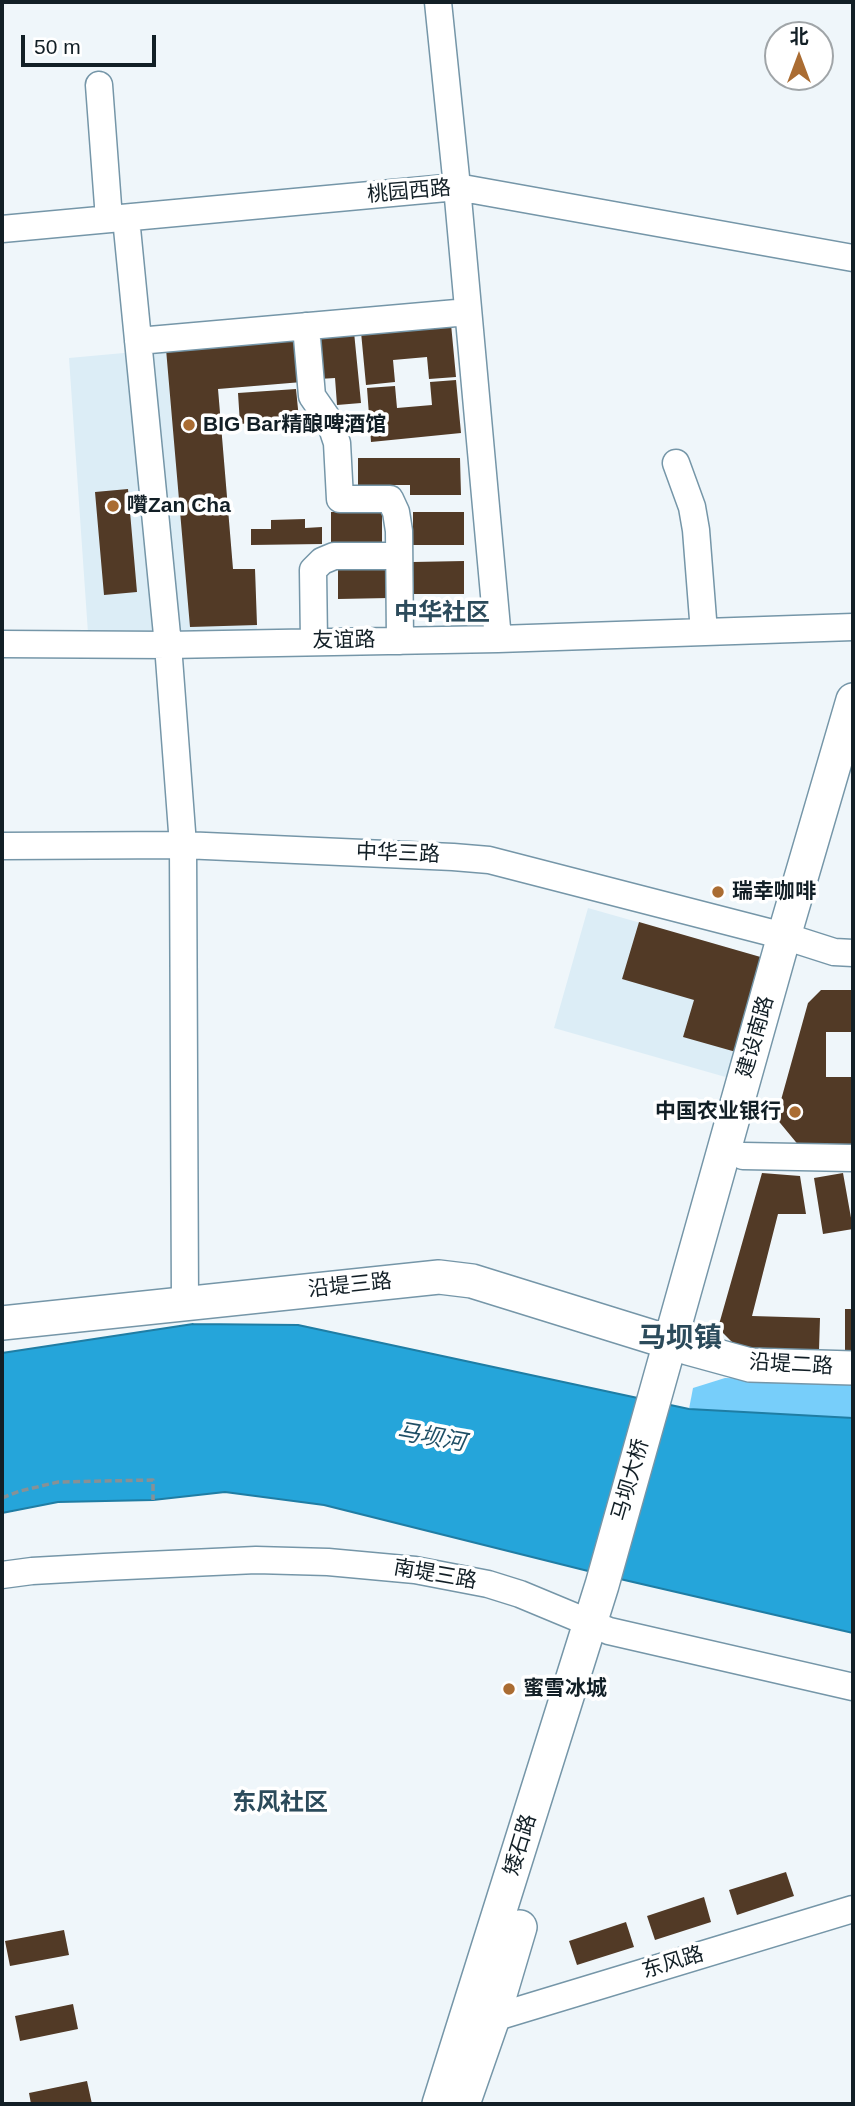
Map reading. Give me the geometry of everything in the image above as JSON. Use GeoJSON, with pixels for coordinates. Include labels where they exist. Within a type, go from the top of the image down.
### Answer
{"type":"FeatureCollection","features":[{"type":"Feature","properties":{"kind":"main road","name":"建设南路"},"geometry":{"type":"LineString","coordinates":[[675,1362],[743,1156],[793,939],[853,700]]}},
{"type":"Feature","properties":{"kind":"main road","name":"建设南路"},"geometry":{"type":"LineString","coordinates":[[675,1362],[793,939],[853,780]]}},
{"type":"Feature","properties":{"kind":"main road","name":"沿堤三路"},"geometry":{"type":"LineString","coordinates":[[2,1323],[418,1278],[458,1278],[675,1362]]}},
{"type":"Feature","properties":{"kind":"main road","name":"沿堤二路"},"geometry":{"type":"LineString","coordinates":[[675,1362],[853,1368]]}},
{"type":"Feature","properties":{"kind":"main road","name":"马坝大桥"},"geometry":{"type":"LineString","coordinates":[[611,1586],[675,1362]]}},
{"type":"Feature","properties":{"kind":"main road","name":"矮石路"},"geometry":{"type":"LineString","coordinates":[[463,2104],[492,2018],[611,1586]]}},
{"type":"Feature","properties":{"kind":"main road","name":"矮石路"},"geometry":{"type":"LineString","coordinates":[[439,2104],[599,1627]]}},
{"type":"Feature","properties":{"kind":"street"},"geometry":{"type":"LineString","coordinates":[[438,2],[498,639]]}},
{"type":"Feature","properties":{"kind":"street"},"geometry":{"type":"LineString","coordinates":[[99,85],[117,219],[138,341],[168,645],[183,845],[185,1304]]}},
{"type":"Feature","properties":{"kind":"street","name":"桃园西路"},"geometry":{"type":"LineString","coordinates":[[2,229],[457,187],[853,258]]}},
{"type":"Feature","properties":{"kind":"street"},"geometry":{"type":"LineString","coordinates":[[138,341],[468,312]]}},
{"type":"Feature","properties":{"kind":"street"},"geometry":{"type":"LineString","coordinates":[[306,326],[312,396],[330,422],[337,443],[341,499],[390,499],[396,512],[400,641]]}},
{"type":"Feature","properties":{"kind":"street"},"geometry":{"type":"LineString","coordinates":[[676,463],[692,507],[696,530],[704,632]]}},
{"type":"Feature","properties":{"kind":"street"},"geometry":{"type":"LineString","coordinates":[[314,642],[313,570],[321,561],[334,556],[399,556]]}},
{"type":"Feature","properties":{"kind":"street","name":"友谊路"},"geometry":{"type":"LineString","coordinates":[[2,644],[168,645],[400,641],[853,627]]}},
{"type":"Feature","properties":{"kind":"street","name":"中华三路"},"geometry":{"type":"LineString","coordinates":[[2,846],[183,845],[489,860],[834,952],[853,953]]}},
{"type":"Feature","properties":{"kind":"street"},"geometry":{"type":"LineString","coordinates":[[743,1156],[853,1158]]}},
{"type":"Feature","properties":{"kind":"street","name":"南堤三路"},"geometry":{"type":"LineString","coordinates":[[2,1575],[32,1571],[256,1560],[373,1565],[415,1570],[488,1584],[599,1627],[853,1687]]}},
{"type":"Feature","properties":{"kind":"street","name":"东风路"},"geometry":{"type":"LineString","coordinates":[[492,2018],[853,1909]]}},
{"type":"Feature","properties":{"kind":"path"},"geometry":{"type":"LineString","coordinates":[[2,1498],[58,1482],[153,1480],[153,1500]]}},
{"type":"Feature","properties":{"kind":"shaded area"},"geometry":{"type":"Polygon","coordinates":[[[299,337],[302,382],[218,389],[233,569],[255,569],[257,632],[88,633],[69,358],[299,337]]]}},
{"type":"Feature","properties":{"kind":"shaded area"},"geometry":{"type":"Polygon","coordinates":[[[588,908],[764,958],[729,1078],[554,1028],[588,908]]]}},
{"type":"Feature","properties":{"kind":"shaded area"},"geometry":{"type":"Polygon","coordinates":[[[725,1378],[853,1381],[853,1418],[689,1409],[693,1388],[725,1378]]]}},
{"type":"Feature","properties":{"kind":"water","name":"马坝河"},"geometry":{"type":"Polygon","coordinates":[[[193,1324],[298,1325],[689,1409],[853,1418],[853,1633],[620,1579],[324,1505],[225,1492],[153,1500],[58,1502],[2,1513],[2,1353],[193,1324]]]}},
{"type":"Feature","properties":{"kind":"building"},"geometry":{"type":"Polygon","coordinates":[[[451,324],[456,377],[429,379],[427,357],[393,360],[395,382],[366,385],[361,332],[451,324]]]}},
{"type":"Feature","properties":{"kind":"building"},"geometry":{"type":"Polygon","coordinates":[[[354,332],[361,403],[337,405],[335,378],[319,379],[314,336],[354,332]]]}},
{"type":"Feature","properties":{"kind":"building"},"geometry":{"type":"Polygon","coordinates":[[[299,337],[302,382],[218,389],[233,569],[255,569],[257,625],[190,627],[166,349],[299,337]]]}},
{"type":"Feature","properties":{"kind":"building"},"geometry":{"type":"Polygon","coordinates":[[[456,380],[461,433],[371,442],[367,388],[395,386],[397,408],[432,405],[430,382],[456,380]]]}},
{"type":"Feature","properties":{"kind":"building"},"geometry":{"type":"Polygon","coordinates":[[[296,389],[299,419],[240,424],[238,393],[296,389]]]}},
{"type":"Feature","properties":{"kind":"building"},"geometry":{"type":"Polygon","coordinates":[[[358,458],[460,458],[461,495],[410,495],[410,485],[358,485],[358,458]]]}},
{"type":"Feature","properties":{"kind":"building"},"geometry":{"type":"Polygon","coordinates":[[[128,489],[137,592],[104,595],[95,492],[128,489]]]}},
{"type":"Feature","properties":{"kind":"building"},"geometry":{"type":"Polygon","coordinates":[[[331,512],[382,512],[382,544],[331,545],[331,512]]]}},
{"type":"Feature","properties":{"kind":"building"},"geometry":{"type":"Polygon","coordinates":[[[413,512],[464,512],[464,545],[413,545],[413,512]]]}},
{"type":"Feature","properties":{"kind":"building"},"geometry":{"type":"Polygon","coordinates":[[[305,519],[305,528],[322,527],[322,544],[251,545],[251,529],[271,529],[271,520],[305,519]]]}},
{"type":"Feature","properties":{"kind":"building"},"geometry":{"type":"Polygon","coordinates":[[[464,561],[464,594],[413,594],[413,562],[464,561]]]}},
{"type":"Feature","properties":{"kind":"building"},"geometry":{"type":"Polygon","coordinates":[[[338,566],[389,566],[389,598],[338,599],[338,566]]]}},
{"type":"Feature","properties":{"kind":"building"},"geometry":{"type":"Polygon","coordinates":[[[639,922],[764,958],[736,1052],[683,1037],[694,1000],[622,979],[639,922]]]}},
{"type":"Feature","properties":{"kind":"building"},"geometry":{"type":"Polygon","coordinates":[[[821,990],[853,990],[853,1032],[826,1032],[826,1077],[853,1077],[853,1147],[800,1147],[776,1118],[808,1003],[821,990]]]}},
{"type":"Feature","properties":{"kind":"building"},"geometry":{"type":"Polygon","coordinates":[[[762,1173],[800,1176],[806,1214],[778,1214],[752,1316],[820,1318],[819,1350],[738,1348],[718,1328],[762,1173]]]}},
{"type":"Feature","properties":{"kind":"building"},"geometry":{"type":"Polygon","coordinates":[[[843,1173],[853,1229],[823,1234],[814,1178],[843,1173]]]}},
{"type":"Feature","properties":{"kind":"building"},"geometry":{"type":"Polygon","coordinates":[[[845,1309],[853,1309],[853,1350],[845,1350],[845,1309]]]}},
{"type":"Feature","properties":{"kind":"building"},"geometry":{"type":"Polygon","coordinates":[[[786,1872],[794,1896],[737,1915],[729,1890],[786,1872]]]}},
{"type":"Feature","properties":{"kind":"building"},"geometry":{"type":"Polygon","coordinates":[[[704,1897],[711,1922],[655,1940],[647,1916],[704,1897]]]}},
{"type":"Feature","properties":{"kind":"building"},"geometry":{"type":"Polygon","coordinates":[[[626,1922],[634,1947],[577,1965],[569,1941],[626,1922]]]}},
{"type":"Feature","properties":{"kind":"building"},"geometry":{"type":"Polygon","coordinates":[[[64,1930],[69,1955],[10,1966],[5,1941],[64,1930]]]}},
{"type":"Feature","properties":{"kind":"building"},"geometry":{"type":"Polygon","coordinates":[[[73,2004],[78,2029],[20,2041],[15,2016],[73,2004]]]}},
{"type":"Feature","properties":{"kind":"building"},"geometry":{"type":"Polygon","coordinates":[[[87,2081],[92,2104],[31,2104],[29,2093],[87,2081]]]}},
{"type":"Feature","properties":{"kind":"place","name":"BIG Bar精酿啤酒馆"},"geometry":{"type":"Point","coordinates":[189,425]}},
{"type":"Feature","properties":{"kind":"place","name":"囋Zan Cha"},"geometry":{"type":"Point","coordinates":[113,506]}},
{"type":"Feature","properties":{"kind":"place","name":"瑞幸咖啡"},"geometry":{"type":"Point","coordinates":[718,892]}},
{"type":"Feature","properties":{"kind":"place","name":"中国农业银行"},"geometry":{"type":"Point","coordinates":[795,1112]}},
{"type":"Feature","properties":{"kind":"place","name":"蜜雪冰城"},"geometry":{"type":"Point","coordinates":[509,1689]}},
{"type":"Feature","properties":{"kind":"district","name":"中华社区"},"geometry":{"type":"Point","coordinates":[442,613]}},
{"type":"Feature","properties":{"kind":"district","name":"马坝镇"},"geometry":{"type":"Point","coordinates":[680,1339]}},
{"type":"Feature","properties":{"kind":"district","name":"东风社区"},"geometry":{"type":"Point","coordinates":[280,1803]}}]}
